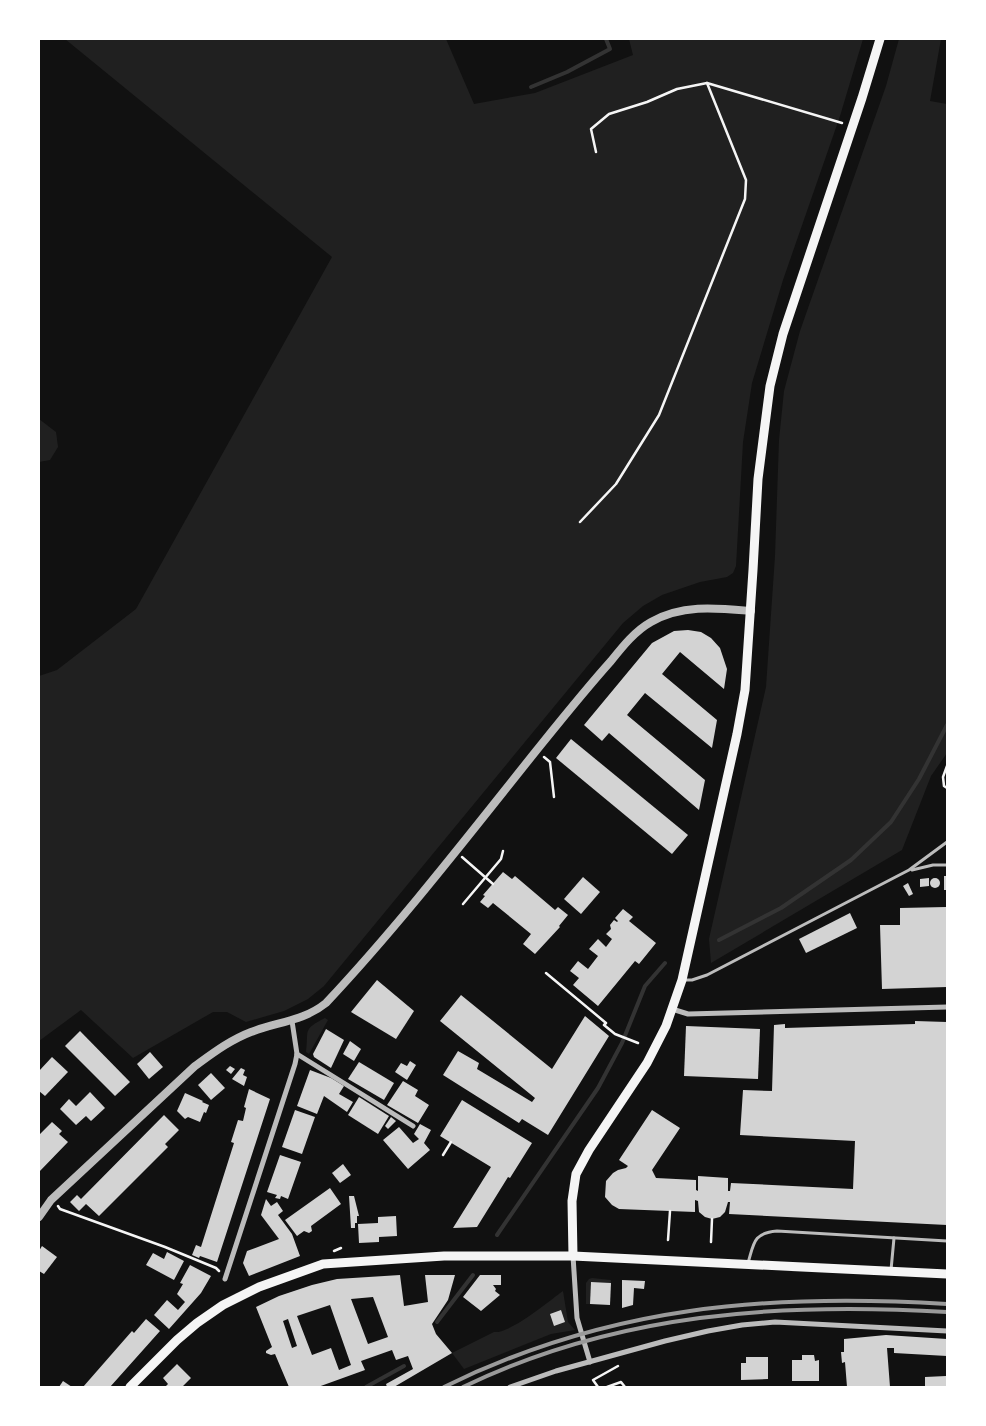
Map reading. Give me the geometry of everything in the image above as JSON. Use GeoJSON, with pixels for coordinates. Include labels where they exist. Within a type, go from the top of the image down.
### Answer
{"type":"FeatureCollection","features":[{"type":"Feature","properties":{"kind":"main road"},"geometry":{"type":"LineString","coordinates":[[573,1256],[572,1201],[576,1174],[589,1150],[659,1042],[682,980],[738,734],[745,690],[758,479],[770,386],[783,334],[853,127],[880,39]]}},
{"type":"Feature","properties":{"kind":"main road"},"geometry":{"type":"LineString","coordinates":[[130,1387],[197,1322],[223,1305],[259,1287],[323,1264],[432,1257],[573,1256],[947,1274]]}},
{"type":"Feature","properties":{"kind":"street"},"geometry":{"type":"LineString","coordinates":[[39,1217],[51,1200],[195,1066],[242,1035],[309,1015],[324,1005],[418,897],[586,688],[634,635],[650,622],[682,610],[700,608],[751,611]]}},
{"type":"Feature","properties":{"kind":"street"},"geometry":{"type":"LineString","coordinates":[[672,1009],[688,1014],[947,1007]]}},
{"type":"Feature","properties":{"kind":"street"},"geometry":{"type":"LineString","coordinates":[[226,1279],[297,1054],[292,1021]]}},
{"type":"Feature","properties":{"kind":"street"},"geometry":{"type":"LineString","coordinates":[[297,1054],[414,1126]]}},
{"type":"Feature","properties":{"kind":"street"},"geometry":{"type":"LineString","coordinates":[[573,1256],[577,1318],[590,1362]]}},
{"type":"Feature","properties":{"kind":"street"},"geometry":{"type":"LineString","coordinates":[[510,1387],[590,1362],[708,1331],[774,1322],[947,1331]]}},
{"type":"Feature","properties":{"kind":"street"},"geometry":{"type":"LineString","coordinates":[[518,1387],[523,1382]]}},
{"type":"Feature","properties":{"kind":"lane"},"geometry":{"type":"LineString","coordinates":[[682,980],[692,980],[707,975],[908,870],[947,842]]}},
{"type":"Feature","properties":{"kind":"lane"},"geometry":{"type":"LineString","coordinates":[[908,870],[933,865],[947,865]]}},
{"type":"Feature","properties":{"kind":"lane"},"geometry":{"type":"LineString","coordinates":[[748,1264],[754,1242],[758,1236],[766,1232],[777,1231],[947,1241]]}},
{"type":"Feature","properties":{"kind":"lane"},"geometry":{"type":"LineString","coordinates":[[891,1271],[894,1238]]}},
{"type":"Feature","properties":{"kind":"path"},"geometry":{"type":"LineString","coordinates":[[596,152],[590,129],[609,114],[647,102],[677,88],[707,83],[853,127]]}},
{"type":"Feature","properties":{"kind":"path"},"geometry":{"type":"LineString","coordinates":[[580,522],[616,484],[658,415],[745,199],[746,180],[707,83]]}},
{"type":"Feature","properties":{"kind":"path"},"geometry":{"type":"LineString","coordinates":[[550,762],[554,797]]}},
{"type":"Feature","properties":{"kind":"path"},"geometry":{"type":"LineString","coordinates":[[947,766],[943,777],[944,786],[947,788]]}},
{"type":"Feature","properties":{"kind":"path"},"geometry":{"type":"LineString","coordinates":[[463,904],[501,859],[503,851]]}},
{"type":"Feature","properties":{"kind":"path"},"geometry":{"type":"LineString","coordinates":[[465,860],[493,884]]}},
{"type":"Feature","properties":{"kind":"path"},"geometry":{"type":"LineString","coordinates":[[546,973],[606,1023],[604,1025],[615,1034],[638,1043]]}},
{"type":"Feature","properties":{"kind":"path"},"geometry":{"type":"LineString","coordinates":[[443,1155],[451,1142]]}},
{"type":"Feature","properties":{"kind":"path"},"geometry":{"type":"LineString","coordinates":[[60,1209],[165,1247],[216,1268]]}},
{"type":"Feature","properties":{"kind":"path"},"geometry":{"type":"LineString","coordinates":[[668,1240],[670,1211]]}},
{"type":"Feature","properties":{"kind":"path"},"geometry":{"type":"LineString","coordinates":[[711,1242],[712,1219]]}},
{"type":"Feature","properties":{"kind":"path"},"geometry":{"type":"LineString","coordinates":[[598,1387],[593,1380],[618,1366]]}},
{"type":"Feature","properties":{"kind":"path"},"geometry":{"type":"LineString","coordinates":[[607,1387],[622,1382],[625,1387]]}},
{"type":"Feature","properties":{"kind":"shaded area"},"geometry":{"type":"Polygon","coordinates":[[[65,39],[446,39],[474,104],[535,93],[633,55],[629,39],[863,39],[840,116],[783,280],[752,383],[743,442],[736,566],[733,573],[727,577],[700,582],[662,595],[643,606],[623,623],[324,986],[308,999],[284,1011],[246,1022],[227,1012],[213,1012],[133,1058],[81,1010],[39,1041],[39,676],[57,670],[136,609],[332,257],[65,39]]]}},
{"type":"Feature","properties":{"kind":"shaded area"},"geometry":{"type":"Polygon","coordinates":[[[899,39],[941,39],[930,101],[947,104],[947,753],[931,776],[902,850],[711,963],[709,939],[766,687],[775,556],[779,440],[784,391],[800,331],[886,86],[899,39]]]}},
{"type":"Feature","properties":{"kind":"shaded area"},"geometry":{"type":"Polygon","coordinates":[[[39,419],[56,432],[58,447],[50,460],[39,462],[39,419]]]}},
{"type":"Feature","properties":{"kind":"shaded area"},"geometry":{"type":"Polygon","coordinates":[[[325,1018],[328,1020],[309,1054],[306,1052],[308,1031],[313,1025],[325,1018]]]}},
{"type":"Feature","properties":{"kind":"shaded area"},"geometry":{"type":"Polygon","coordinates":[[[592,1278],[611,1280],[611,1283],[591,1282],[590,1304],[586,1304],[586,1283],[592,1278]]]}},
{"type":"Feature","properties":{"kind":"shaded area"},"geometry":{"type":"Polygon","coordinates":[[[563,1291],[568,1322],[575,1330],[551,1334],[464,1369],[452,1353],[494,1332],[510,1328],[519,1323],[563,1291]]]}},
{"type":"Feature","properties":{"kind":"building"},"geometry":{"type":"Polygon","coordinates":[[[688,630],[701,632],[711,638],[720,648],[727,669],[724,689],[680,652],[662,674],[717,720],[712,748],[645,693],[627,715],[705,780],[699,810],[609,733],[602,741],[584,725],[652,643],[674,631],[688,630]]]}},
{"type":"Feature","properties":{"kind":"building"},"geometry":{"type":"Polygon","coordinates":[[[571,739],[688,835],[672,854],[556,758],[571,739]]]}},
{"type":"Feature","properties":{"kind":"building"},"geometry":{"type":"Polygon","coordinates":[[[503,872],[512,879],[515,876],[555,910],[558,907],[568,915],[560,927],[535,954],[523,944],[531,934],[493,903],[488,908],[480,902],[485,896],[483,895],[503,872]]]}},
{"type":"Feature","properties":{"kind":"building"},"geometry":{"type":"Polygon","coordinates":[[[944,876],[947,876],[947,890],[944,890],[944,876]]]}},
{"type":"Feature","properties":{"kind":"building"},"geometry":{"type":"Polygon","coordinates":[[[583,877],[600,892],[581,914],[564,899],[583,877]]]}},
{"type":"Feature","properties":{"kind":"building"},"geometry":{"type":"Polygon","coordinates":[[[929,878],[929,886],[920,887],[920,879],[929,878]]]}},
{"type":"Feature","properties":{"kind":"building"},"geometry":{"type":"Polygon","coordinates":[[[933,878],[937,878],[940,883],[939,887],[933,888],[930,885],[930,881],[933,878]]]}},
{"type":"Feature","properties":{"kind":"building"},"geometry":{"type":"Polygon","coordinates":[[[908,883],[913,894],[909,896],[903,886],[908,883]]]}},
{"type":"Feature","properties":{"kind":"building"},"geometry":{"type":"Polygon","coordinates":[[[946,907],[947,987],[882,989],[880,925],[900,925],[900,908],[946,907]]]}},
{"type":"Feature","properties":{"kind":"building"},"geometry":{"type":"Polygon","coordinates":[[[623,909],[633,917],[629,921],[656,943],[639,964],[635,961],[598,1006],[573,985],[579,978],[570,971],[578,961],[588,969],[598,956],[589,949],[598,939],[606,947],[612,939],[606,934],[611,929],[610,925],[614,920],[618,921],[615,918],[623,909]]]}},
{"type":"Feature","properties":{"kind":"building"},"geometry":{"type":"Polygon","coordinates":[[[850,913],[857,928],[806,953],[799,939],[850,913]]]}},
{"type":"Feature","properties":{"kind":"building"},"geometry":{"type":"Polygon","coordinates":[[[377,980],[414,1011],[396,1039],[351,1012],[377,980]]]}},
{"type":"Feature","properties":{"kind":"building"},"geometry":{"type":"Polygon","coordinates":[[[461,995],[552,1069],[585,1016],[609,1036],[548,1135],[522,1119],[519,1123],[443,1075],[458,1051],[479,1063],[477,1069],[532,1102],[535,1098],[440,1021],[461,995]]]}},
{"type":"Feature","properties":{"kind":"building"},"geometry":{"type":"Polygon","coordinates":[[[915,1021],[947,1022],[947,1225],[729,1214],[730,1202],[728,1202],[725,1212],[720,1217],[712,1219],[705,1217],[699,1212],[698,1201],[695,1200],[695,1212],[619,1209],[612,1205],[605,1197],[606,1181],[613,1173],[628,1166],[619,1160],[652,1110],[680,1128],[652,1170],[656,1178],[696,1180],[696,1190],[698,1191],[698,1176],[728,1178],[728,1191],[730,1191],[731,1183],[853,1189],[855,1141],[740,1135],[743,1090],[772,1091],[774,1025],[785,1024],[785,1028],[915,1024],[915,1021]]]}},
{"type":"Feature","properties":{"kind":"building"},"geometry":{"type":"Polygon","coordinates":[[[686,1026],[760,1029],[758,1079],[684,1076],[686,1026]]]}},
{"type":"Feature","properties":{"kind":"building"},"geometry":{"type":"Polygon","coordinates":[[[326,1029],[344,1040],[331,1068],[314,1057],[313,1054],[326,1029]]]}},
{"type":"Feature","properties":{"kind":"building"},"geometry":{"type":"Polygon","coordinates":[[[80,1031],[130,1082],[115,1096],[65,1046],[80,1031]]]}},
{"type":"Feature","properties":{"kind":"building"},"geometry":{"type":"Polygon","coordinates":[[[350,1041],[361,1049],[354,1061],[343,1054],[350,1041]]]}},
{"type":"Feature","properties":{"kind":"building"},"geometry":{"type":"Polygon","coordinates":[[[150,1052],[163,1067],[149,1079],[137,1064],[150,1052]]]}},
{"type":"Feature","properties":{"kind":"building"},"geometry":{"type":"Polygon","coordinates":[[[52,1057],[68,1072],[45,1096],[39,1091],[39,1071],[52,1057]]]}},
{"type":"Feature","properties":{"kind":"building"},"geometry":{"type":"Polygon","coordinates":[[[410,1061],[416,1065],[407,1080],[395,1072],[401,1063],[407,1066],[410,1061]]]}},
{"type":"Feature","properties":{"kind":"building"},"geometry":{"type":"Polygon","coordinates":[[[359,1062],[394,1083],[384,1100],[348,1079],[359,1062]]]}},
{"type":"Feature","properties":{"kind":"building"},"geometry":{"type":"Polygon","coordinates":[[[230,1066],[235,1069],[231,1074],[226,1070],[230,1066]]]}},
{"type":"Feature","properties":{"kind":"building"},"geometry":{"type":"Polygon","coordinates":[[[241,1068],[245,1070],[243,1075],[247,1077],[244,1086],[232,1079],[241,1068]]]}},
{"type":"Feature","properties":{"kind":"building"},"geometry":{"type":"Polygon","coordinates":[[[310,1070],[331,1078],[344,1086],[339,1094],[353,1102],[347,1112],[324,1096],[317,1114],[297,1106],[310,1070]]]}},
{"type":"Feature","properties":{"kind":"building"},"geometry":{"type":"Polygon","coordinates":[[[211,1073],[225,1088],[211,1100],[198,1085],[211,1073]]]}},
{"type":"Feature","properties":{"kind":"building"},"geometry":{"type":"Polygon","coordinates":[[[403,1081],[418,1090],[415,1096],[429,1105],[418,1123],[387,1105],[403,1081]]]}},
{"type":"Feature","properties":{"kind":"building"},"geometry":{"type":"Polygon","coordinates":[[[249,1089],[270,1099],[217,1262],[200,1256],[199,1258],[192,1255],[196,1245],[201,1247],[234,1143],[231,1142],[238,1120],[243,1121],[246,1108],[244,1107],[249,1089]]]}},
{"type":"Feature","properties":{"kind":"building"},"geometry":{"type":"Polygon","coordinates":[[[90,1092],[105,1108],[91,1121],[86,1116],[76,1125],[60,1109],[69,1099],[76,1106],[90,1092]]]}},
{"type":"Feature","properties":{"kind":"building"},"geometry":{"type":"Polygon","coordinates":[[[185,1093],[209,1105],[200,1122],[188,1117],[185,1119],[177,1111],[185,1093]]]}},
{"type":"Feature","properties":{"kind":"building"},"geometry":{"type":"Polygon","coordinates":[[[359,1097],[389,1116],[378,1134],[348,1115],[359,1097]]]}},
{"type":"Feature","properties":{"kind":"building"},"geometry":{"type":"Polygon","coordinates":[[[462,1100],[532,1143],[477,1227],[453,1228],[491,1167],[440,1136],[462,1100]]]}},
{"type":"Feature","properties":{"kind":"building"},"geometry":{"type":"Polygon","coordinates":[[[295,1110],[315,1117],[302,1154],[282,1147],[295,1110]]]}},
{"type":"Feature","properties":{"kind":"building"},"geometry":{"type":"Polygon","coordinates":[[[164,1115],[179,1130],[165,1144],[168,1147],[99,1216],[86,1204],[79,1211],[70,1202],[77,1195],[81,1199],[164,1115]]]}},
{"type":"Feature","properties":{"kind":"building"},"geometry":{"type":"Polygon","coordinates":[[[391,1117],[396,1121],[388,1129],[385,1126],[391,1117]]]}},
{"type":"Feature","properties":{"kind":"building"},"geometry":{"type":"Polygon","coordinates":[[[52,1122],[62,1131],[59,1134],[68,1142],[39,1172],[39,1135],[52,1122]]]}},
{"type":"Feature","properties":{"kind":"building"},"geometry":{"type":"Polygon","coordinates":[[[420,1124],[431,1130],[424,1143],[430,1150],[408,1169],[383,1140],[399,1127],[413,1143],[419,1139],[414,1134],[420,1124]]]}},
{"type":"Feature","properties":{"kind":"building"},"geometry":{"type":"Polygon","coordinates":[[[280,1155],[301,1162],[288,1199],[281,1196],[280,1199],[275,1198],[277,1195],[267,1192],[280,1155]]]}},
{"type":"Feature","properties":{"kind":"building"},"geometry":{"type":"Polygon","coordinates":[[[343,1164],[351,1175],[340,1183],[332,1173],[343,1164]]]}},
{"type":"Feature","properties":{"kind":"building"},"geometry":{"type":"Polygon","coordinates":[[[330,1188],[341,1204],[311,1226],[312,1231],[309,1233],[304,1231],[297,1236],[285,1220],[330,1188]]]}},
{"type":"Feature","properties":{"kind":"building"},"geometry":{"type":"Polygon","coordinates":[[[349,1196],[354,1196],[359,1216],[357,1216],[355,1228],[351,1228],[349,1196]]]}},
{"type":"Feature","properties":{"kind":"building"},"geometry":{"type":"Polygon","coordinates":[[[266,1199],[271,1206],[277,1202],[283,1211],[278,1215],[292,1234],[300,1256],[249,1276],[243,1263],[247,1251],[279,1239],[261,1215],[266,1199]]]}},
{"type":"Feature","properties":{"kind":"building"},"geometry":{"type":"Polygon","coordinates":[[[396,1216],[397,1236],[379,1237],[379,1242],[359,1243],[358,1224],[378,1223],[378,1217],[396,1216]]]}},
{"type":"Feature","properties":{"kind":"building"},"geometry":{"type":"Polygon","coordinates":[[[42,1246],[57,1257],[44,1274],[39,1271],[39,1251],[42,1246]]]}},
{"type":"Feature","properties":{"kind":"building"},"geometry":{"type":"Polygon","coordinates":[[[167,1252],[184,1261],[174,1280],[146,1265],[153,1253],[164,1259],[167,1252]]]}},
{"type":"Feature","properties":{"kind":"building"},"geometry":{"type":"Polygon","coordinates":[[[190,1265],[211,1276],[201,1293],[169,1329],[154,1315],[167,1300],[178,1310],[185,1302],[177,1294],[183,1284],[180,1283],[190,1265]]]}},
{"type":"Feature","properties":{"kind":"building"},"geometry":{"type":"Polygon","coordinates":[[[400,1275],[404,1306],[428,1302],[425,1275],[455,1275],[448,1300],[432,1324],[436,1334],[452,1353],[394,1387],[387,1387],[386,1384],[413,1369],[408,1356],[396,1360],[392,1350],[361,1361],[365,1370],[318,1387],[289,1387],[275,1354],[266,1353],[272,1347],[256,1307],[279,1296],[337,1279],[400,1275]],[[373,1297],[351,1299],[368,1344],[388,1337],[373,1297]],[[330,1305],[297,1316],[312,1355],[331,1348],[339,1370],[351,1365],[330,1305]],[[288,1319],[283,1321],[292,1348],[297,1346],[288,1319]]]}},
{"type":"Feature","properties":{"kind":"building"},"geometry":{"type":"Polygon","coordinates":[[[480,1275],[501,1275],[501,1285],[493,1285],[496,1289],[495,1291],[500,1295],[481,1311],[463,1297],[480,1275]]]}},
{"type":"Feature","properties":{"kind":"building"},"geometry":{"type":"Polygon","coordinates":[[[622,1280],[645,1281],[644,1289],[634,1288],[633,1305],[622,1308],[622,1280]]]}},
{"type":"Feature","properties":{"kind":"building"},"geometry":{"type":"Polygon","coordinates":[[[591,1282],[611,1283],[610,1305],[590,1304],[591,1282]]]}},
{"type":"Feature","properties":{"kind":"building"},"geometry":{"type":"Polygon","coordinates":[[[561,1310],[565,1322],[554,1326],[550,1314],[561,1310]]]}},
{"type":"Feature","properties":{"kind":"building"},"geometry":{"type":"Polygon","coordinates":[[[146,1319],[160,1331],[110,1387],[83,1387],[132,1331],[134,1333],[146,1319]]]}},
{"type":"Feature","properties":{"kind":"building"},"geometry":{"type":"Polygon","coordinates":[[[886,1335],[947,1339],[947,1356],[894,1353],[894,1348],[887,1348],[890,1387],[847,1387],[845,1362],[842,1363],[841,1352],[844,1352],[844,1339],[886,1335]]]}},
{"type":"Feature","properties":{"kind":"building"},"geometry":{"type":"Polygon","coordinates":[[[802,1355],[814,1355],[815,1361],[819,1360],[819,1381],[792,1381],[792,1360],[802,1360],[802,1355]]]}},
{"type":"Feature","properties":{"kind":"building"},"geometry":{"type":"Polygon","coordinates":[[[746,1357],[768,1357],[768,1379],[741,1380],[741,1363],[746,1363],[746,1357]]]}},
{"type":"Feature","properties":{"kind":"building"},"geometry":{"type":"Polygon","coordinates":[[[177,1364],[191,1378],[182,1387],[168,1387],[163,1378],[177,1364]]]}},
{"type":"Feature","properties":{"kind":"building"},"geometry":{"type":"Polygon","coordinates":[[[946,1376],[946,1387],[925,1387],[925,1377],[946,1376]]]}},
{"type":"Feature","properties":{"kind":"building"},"geometry":{"type":"Polygon","coordinates":[[[63,1381],[72,1387],[59,1387],[63,1381]]]}},
{"type":"Feature","properties":{"kind":"waterway"},"geometry":{"type":"LineString","coordinates":[[531,87],[567,72],[610,49],[606,39]]}},
{"type":"Feature","properties":{"kind":"waterway"},"geometry":{"type":"LineString","coordinates":[[719,940],[781,908],[851,860],[891,822],[919,779],[947,725]]}},
{"type":"Feature","properties":{"kind":"waterway"},"geometry":{"type":"LineString","coordinates":[[497,1235],[598,1088],[622,1043],[645,986],[665,963]]}},
{"type":"Feature","properties":{"kind":"waterway"},"geometry":{"type":"LineString","coordinates":[[437,1322],[473,1275]]}},
{"type":"Feature","properties":{"kind":"waterway"},"geometry":{"type":"LineString","coordinates":[[366,1387],[404,1366]]}},
{"type":"Feature","properties":{"kind":"railway"},"geometry":{"type":"LineString","coordinates":[[444,1387],[505,1360],[567,1338],[628,1322],[690,1311],[752,1304],[816,1301],[947,1304]]}},
{"type":"Feature","properties":{"kind":"railway"},"geometry":{"type":"LineString","coordinates":[[463,1387],[521,1362],[580,1343],[639,1328],[700,1318],[822,1309],[885,1309],[947,1312]]}}]}
